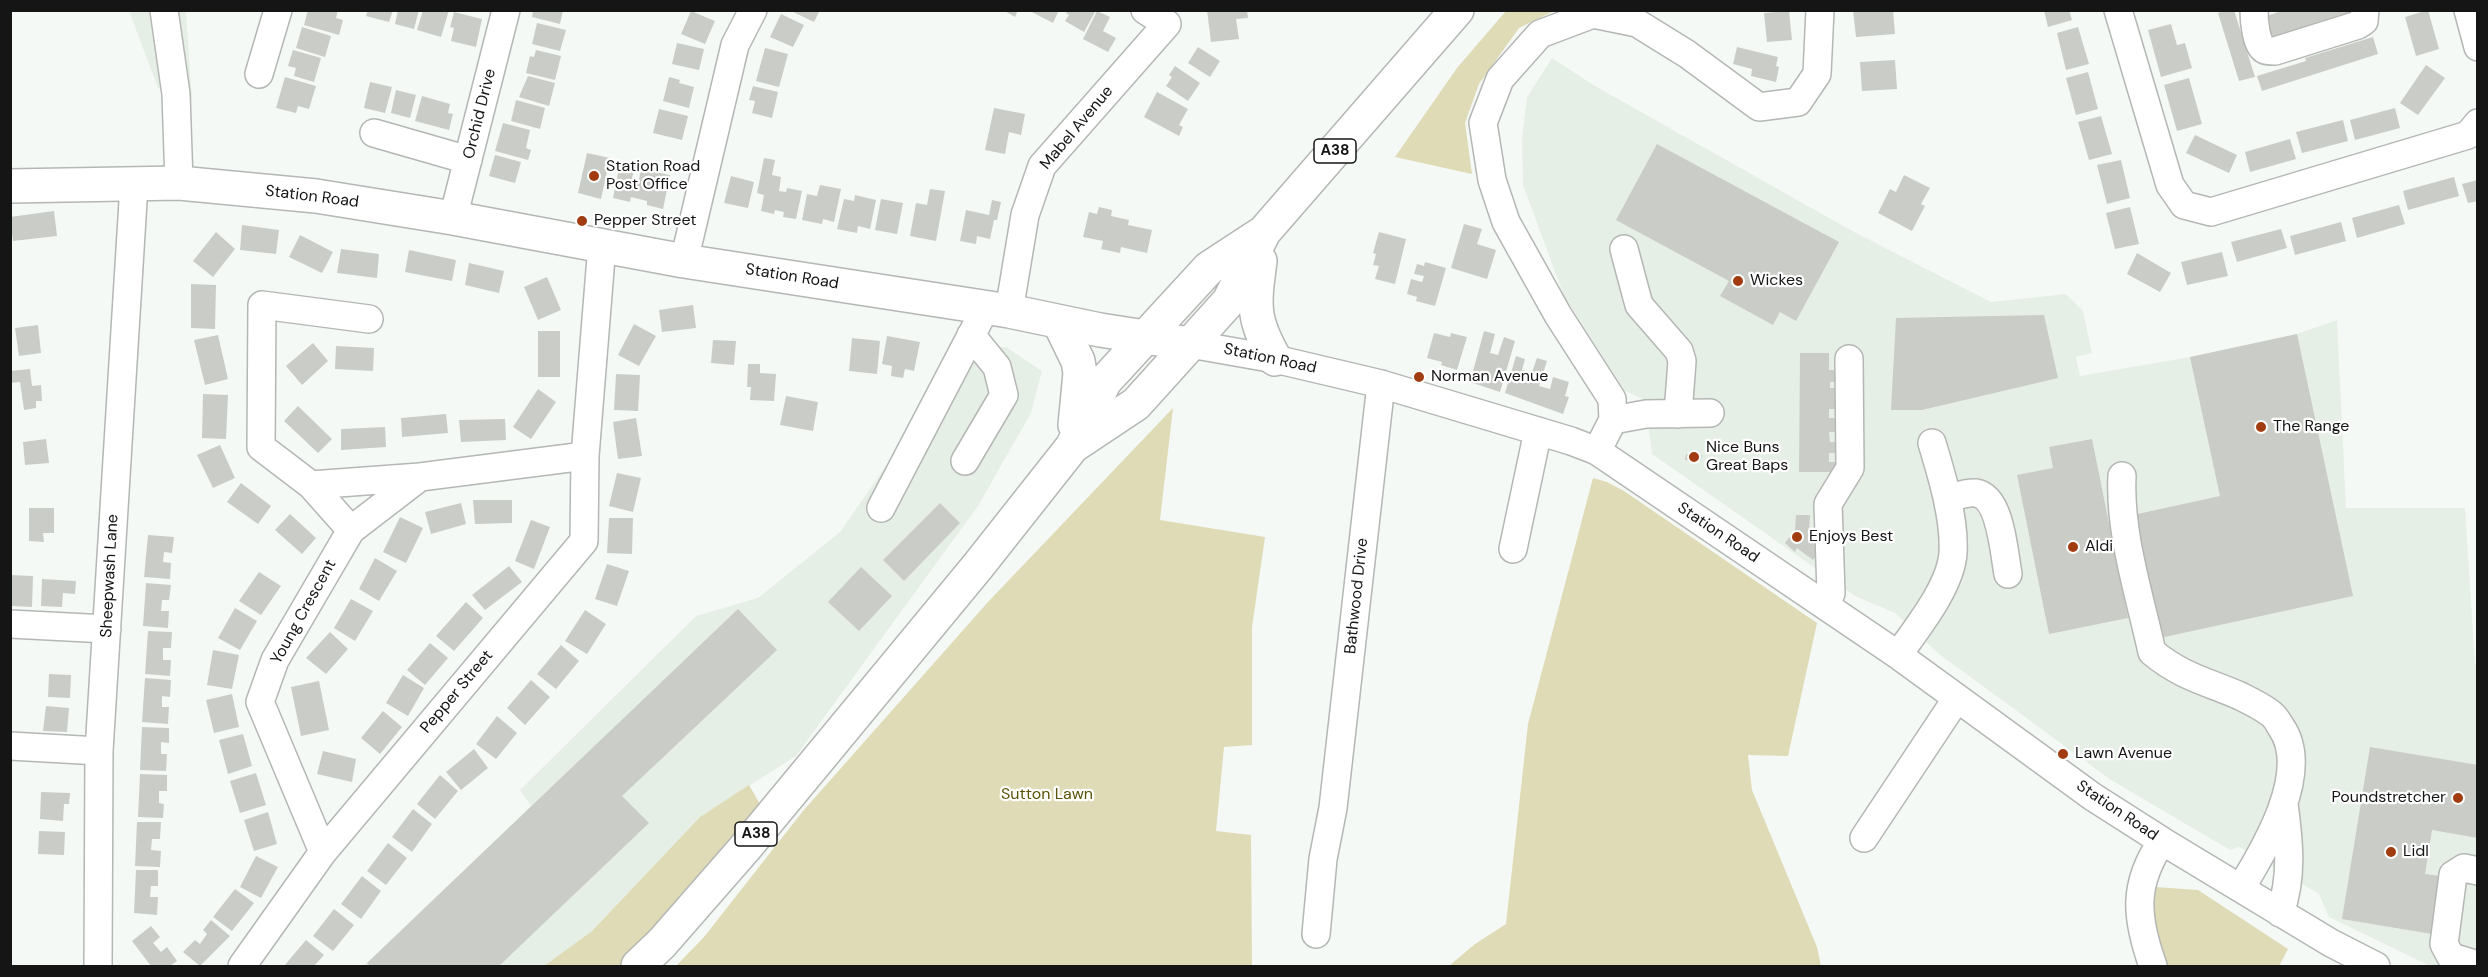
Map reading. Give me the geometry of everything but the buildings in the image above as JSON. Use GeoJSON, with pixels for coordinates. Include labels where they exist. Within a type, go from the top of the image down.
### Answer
{"type":"FeatureCollection","features":[{"type":"Feature","properties":{"kind":"main road","name":"A38"},"geometry":{"type":"LineString","coordinates":[[1072,447],[1136,404],[1235,293],[1264,232],[1457,10]]}},
{"type":"Feature","properties":{"kind":"main road","name":"Station Road"},"geometry":{"type":"LineString","coordinates":[[10,186],[179,183],[316,196],[602,245],[988,318],[1059,322],[1190,344]]}},
{"type":"Feature","properties":{"kind":"main road","name":"A38"},"geometry":{"type":"LineString","coordinates":[[638,966],[662,943],[752,839],[912,647],[1072,447],[1105,381],[1209,268],[1264,232]]}},
{"type":"Feature","properties":{"kind":"main road"},"geometry":{"type":"LineString","coordinates":[[1264,232],[1255,312],[1259,330],[1275,359]]}},
{"type":"Feature","properties":{"kind":"main road"},"geometry":{"type":"LineString","coordinates":[[1059,322],[1078,361],[1080,373],[1072,447]]}},
{"type":"Feature","properties":{"kind":"street"},"geometry":{"type":"LineString","coordinates":[[164,10],[176,94],[179,183]]}},
{"type":"Feature","properties":{"kind":"street"},"geometry":{"type":"LineString","coordinates":[[259,74],[278,10]]}},
{"type":"Feature","properties":{"kind":"street","name":"Orchid Drive"},"geometry":{"type":"LineString","coordinates":[[453,218],[506,10]]}},
{"type":"Feature","properties":{"kind":"street"},"geometry":{"type":"LineString","coordinates":[[684,261],[735,45],[753,10]]}},
{"type":"Feature","properties":{"kind":"street","name":"Mabel Avenue"},"geometry":{"type":"LineString","coordinates":[[988,318],[1042,166],[1167,24],[1145,10]]}},
{"type":"Feature","properties":{"kind":"street"},"geometry":{"type":"LineString","coordinates":[[1597,451],[1613,420],[1612,399],[1558,315],[1506,222],[1492,180],[1483,123],[1500,79],[1540,34],[1593,14],[1636,23],[1687,54],[1759,107],[1798,102],[1817,74],[1820,10]]}},
{"type":"Feature","properties":{"kind":"street"},"geometry":{"type":"LineString","coordinates":[[2118,10],[2170,185],[2184,205],[2211,212],[2468,135],[2478,123]]}},
{"type":"Feature","properties":{"kind":"street"},"geometry":{"type":"LineString","coordinates":[[2254,10],[2261,48],[2266,51],[2276,51],[2358,25],[2364,21],[2365,10]]}},
{"type":"Feature","properties":{"kind":"street"},"geometry":{"type":"LineString","coordinates":[[2468,10],[2478,47]]}},
{"type":"Feature","properties":{"kind":"street"},"geometry":{"type":"LineString","coordinates":[[374,133],[468,160]]}},
{"type":"Feature","properties":{"kind":"street","name":"Sheepwash Lane"},"geometry":{"type":"LineString","coordinates":[[98,966],[99,751],[134,185]]}},
{"type":"Feature","properties":{"kind":"street","name":"Pepper Street"},"geometry":{"type":"LineString","coordinates":[[242,966],[323,852],[584,541],[585,456],[602,245]]}},
{"type":"Feature","properties":{"kind":"street"},"geometry":{"type":"LineString","coordinates":[[1624,249],[1639,305],[1678,351],[1682,361],[1678,414]]}},
{"type":"Feature","properties":{"kind":"street"},"geometry":{"type":"LineString","coordinates":[[369,319],[262,305],[261,447],[311,485],[351,530],[420,477]]}},
{"type":"Feature","properties":{"kind":"street"},"geometry":{"type":"LineString","coordinates":[[965,461],[1004,395],[988,318]]}},
{"type":"Feature","properties":{"kind":"street"},"geometry":{"type":"LineString","coordinates":[[881,508],[988,318]]}},
{"type":"Feature","properties":{"kind":"street","name":"Station Road"},"geometry":{"type":"LineString","coordinates":[[1190,344],[1275,359],[1381,384],[1597,451],[1898,655],[2093,797],[2280,912],[2376,966]]}},
{"type":"Feature","properties":{"kind":"street"},"geometry":{"type":"LineString","coordinates":[[1826,605],[1831,593],[1828,504],[1850,468],[1849,358]]}},
{"type":"Feature","properties":{"kind":"street","name":"Bathwood Drive"},"geometry":{"type":"LineString","coordinates":[[1317,934],[1323,859],[1333,808],[1381,384]]}},
{"type":"Feature","properties":{"kind":"street"},"geometry":{"type":"LineString","coordinates":[[1613,420],[1646,414],[1710,413]]}},
{"type":"Feature","properties":{"kind":"street"},"geometry":{"type":"LineString","coordinates":[[1513,549],[1538,431]]}},
{"type":"Feature","properties":{"kind":"street"},"geometry":{"type":"LineString","coordinates":[[1898,655],[1924,618],[1945,580],[1953,554],[1948,498],[1932,443]]}},
{"type":"Feature","properties":{"kind":"street"},"geometry":{"type":"LineString","coordinates":[[311,485],[420,477],[585,456]]}},
{"type":"Feature","properties":{"kind":"street"},"geometry":{"type":"LineString","coordinates":[[2122,476],[2124,526],[2152,652],[2187,676],[2239,696],[2272,714],[2288,737],[2292,766],[2284,803],[2256,863],[2241,888]]}},
{"type":"Feature","properties":{"kind":"street"},"geometry":{"type":"LineString","coordinates":[[1948,498],[1974,493],[1985,496],[1995,510],[2008,574]]}},
{"type":"Feature","properties":{"kind":"street","name":"Young Crescent"},"geometry":{"type":"LineString","coordinates":[[323,852],[260,702],[275,660],[351,530]]}},
{"type":"Feature","properties":{"kind":"street"},"geometry":{"type":"LineString","coordinates":[[10,624],[107,629]]}},
{"type":"Feature","properties":{"kind":"street"},"geometry":{"type":"LineString","coordinates":[[1864,838],[1957,698]]}},
{"type":"Feature","properties":{"kind":"street"},"geometry":{"type":"LineString","coordinates":[[10,746],[99,751]]}},
{"type":"Feature","properties":{"kind":"street"},"geometry":{"type":"LineString","coordinates":[[2280,912],[2287,894],[2289,868],[2289,837],[2284,803]]}},
{"type":"Feature","properties":{"kind":"street"},"geometry":{"type":"LineString","coordinates":[[2153,966],[2143,938],[2139,906],[2142,879],[2148,862],[2162,841]]}},
{"type":"Feature","properties":{"kind":"street"},"geometry":{"type":"LineString","coordinates":[[2478,870],[2464,868],[2453,875],[2444,944],[2451,957],[2478,965]]}},
{"type":"Feature","properties":{"kind":"shaded area"},"geometry":{"type":"Polygon","coordinates":[[[129,11],[186,11],[192,100],[158,88],[129,11]]]}},
{"type":"Feature","properties":{"kind":"shaded area"},"geometry":{"type":"Polygon","coordinates":[[[1552,58],[1595,86],[1854,232],[1991,302],[2066,294],[2083,311],[2092,353],[2076,357],[2080,376],[2190,357],[2297,334],[2337,320],[2346,508],[2465,508],[2475,664],[2478,665],[2477,966],[2430,966],[2329,917],[2319,894],[2239,847],[2230,850],[2111,780],[1939,654],[1895,613],[1855,596],[1652,454],[1645,400],[1625,391],[1564,296],[1523,185],[1522,138],[1527,97],[1552,58]]]}},
{"type":"Feature","properties":{"kind":"shaded area"},"geometry":{"type":"Polygon","coordinates":[[[950,347],[1006,347],[1042,371],[1031,413],[978,506],[796,756],[700,817],[592,931],[544,966],[364,966],[531,806],[520,790],[696,616],[758,598],[840,532],[888,463],[950,347]]]}},
{"type":"Feature","properties":{"kind":"green space"},"geometry":{"type":"Polygon","coordinates":[[[1506,11],[1554,11],[1519,28],[1479,84],[1465,123],[1472,174],[1395,157],[1457,68],[1506,11]]]}},
{"type":"Feature","properties":{"kind":"green space","name":"Sutton Lawn"},"geometry":{"type":"Polygon","coordinates":[[[1173,408],[1160,520],[1265,537],[1252,627],[1252,745],[1224,747],[1216,831],[1251,835],[1252,966],[676,966],[704,937],[803,811],[988,602],[1173,408]]]}},
{"type":"Feature","properties":{"kind":"green space"},"geometry":{"type":"Polygon","coordinates":[[[1593,478],[1624,491],[1817,623],[1788,756],[1748,755],[1752,790],[1817,947],[1821,966],[1449,966],[1475,944],[1506,924],[1528,724],[1593,478]]]}},
{"type":"Feature","properties":{"kind":"green space"},"geometry":{"type":"Polygon","coordinates":[[[749,785],[761,806],[690,892],[620,966],[544,966],[592,931],[700,817],[749,785]]]}},
{"type":"Feature","properties":{"kind":"green space"},"geometry":{"type":"Polygon","coordinates":[[[2155,887],[2198,890],[2288,949],[2279,966],[2168,966],[2151,918],[2155,887]]]}},
{"type":"Feature","properties":{"kind":"place","name":"Station Road Post Office"},"geometry":{"type":"Point","coordinates":[594,176]}},
{"type":"Feature","properties":{"kind":"place","name":"Pepper Street"},"geometry":{"type":"Point","coordinates":[582,221]}},
{"type":"Feature","properties":{"kind":"place","name":"Wickes"},"geometry":{"type":"Point","coordinates":[1738,281]}},
{"type":"Feature","properties":{"kind":"place","name":"Norman Avenue"},"geometry":{"type":"Point","coordinates":[1419,377]}},
{"type":"Feature","properties":{"kind":"place","name":"The Range"},"geometry":{"type":"Point","coordinates":[2261,427]}},
{"type":"Feature","properties":{"kind":"place","name":"Nice Buns Great Baps"},"geometry":{"type":"Point","coordinates":[1694,457]}},
{"type":"Feature","properties":{"kind":"place","name":"Enjoys Best"},"geometry":{"type":"Point","coordinates":[1797,537]}},
{"type":"Feature","properties":{"kind":"place","name":"Aldi"},"geometry":{"type":"Point","coordinates":[2073,547]}},
{"type":"Feature","properties":{"kind":"place","name":"Lawn Avenue"},"geometry":{"type":"Point","coordinates":[2063,754]}},
{"type":"Feature","properties":{"kind":"place","name":"Poundstretcher"},"geometry":{"type":"Point","coordinates":[2458,798]}},
{"type":"Feature","properties":{"kind":"place","name":"Lidl"},"geometry":{"type":"Point","coordinates":[2391,852]}}]}
